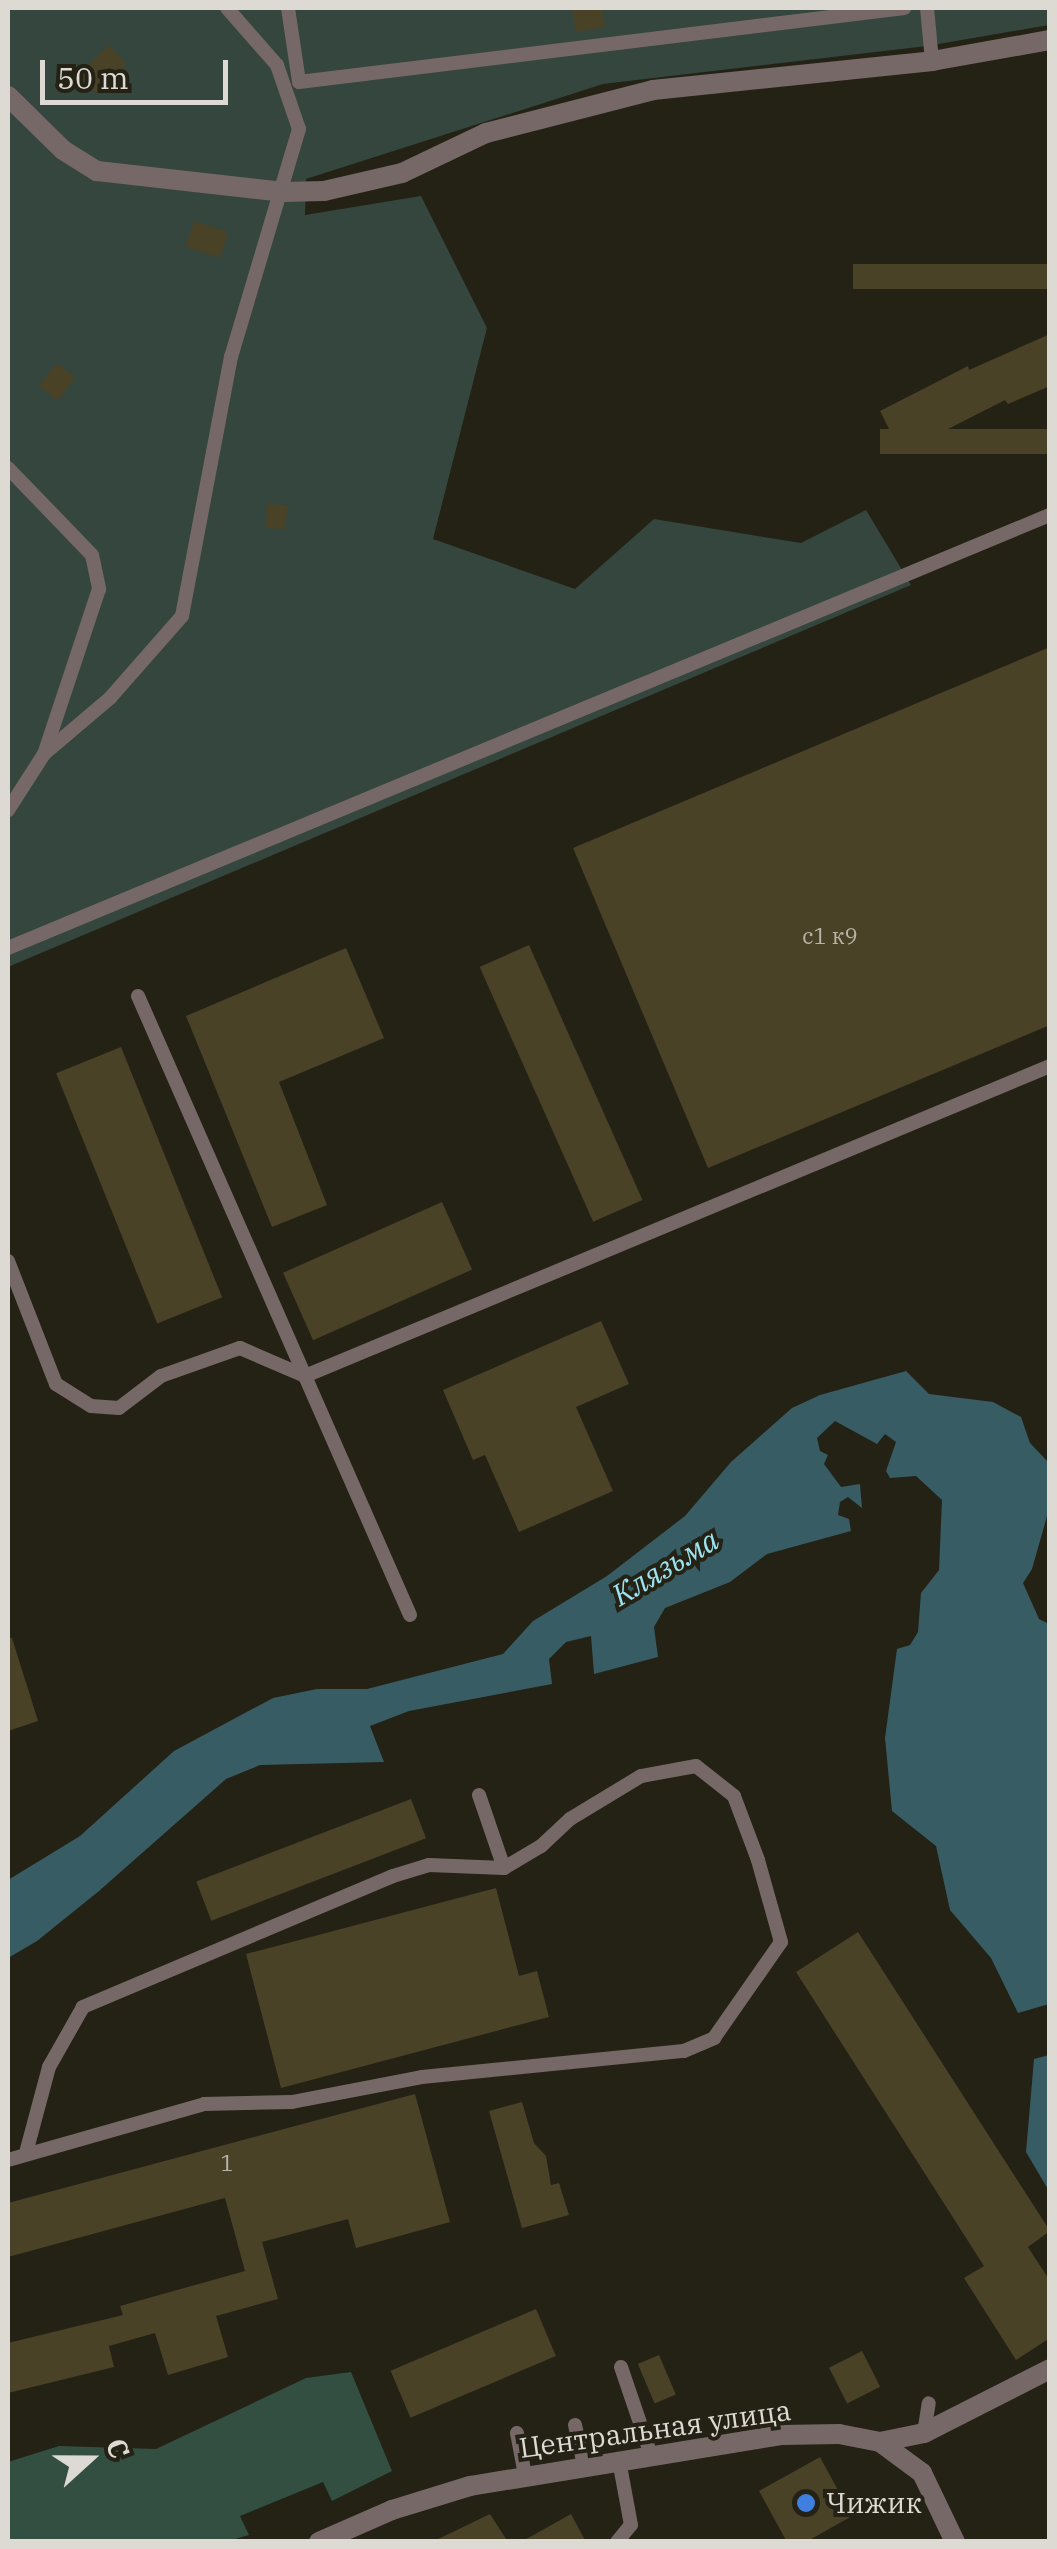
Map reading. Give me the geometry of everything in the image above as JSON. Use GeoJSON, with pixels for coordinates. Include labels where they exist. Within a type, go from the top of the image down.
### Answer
{"type":"FeatureCollection","features":[{"type":"Feature","properties":{"kind":"street"},"geometry":{"type":"LineString","coordinates":[[8,96],[63,150],[97,171],[283,192],[324,191],[402,174],[486,132],[653,90],[932,60],[1050,40]]}},
{"type":"Feature","properties":{"kind":"street"},"geometry":{"type":"LineString","coordinates":[[880,2442],[924,2434],[1050,2369]]}},
{"type":"Feature","properties":{"kind":"street","name":"Центральная улица"},"geometry":{"type":"LineString","coordinates":[[319,2542],[392,2510],[525,2476],[780,2435],[838,2434],[880,2442],[922,2473],[955,2542]]}},
{"type":"Feature","properties":{"kind":"lane"},"geometry":{"type":"LineString","coordinates":[[44,754],[110,698],[182,616],[231,357],[299,128],[277,65],[227,8]]}},
{"type":"Feature","properties":{"kind":"lane"},"geometry":{"type":"LineString","coordinates":[[288,8],[299,82],[904,8]]}},
{"type":"Feature","properties":{"kind":"lane"},"geometry":{"type":"LineString","coordinates":[[927,8],[932,60]]}},
{"type":"Feature","properties":{"kind":"lane"},"geometry":{"type":"LineString","coordinates":[[277,65],[296,60]]}},
{"type":"Feature","properties":{"kind":"lane"},"geometry":{"type":"LineString","coordinates":[[8,468],[92,555],[99,589],[44,754],[8,810]]}},
{"type":"Feature","properties":{"kind":"lane"},"geometry":{"type":"LineString","coordinates":[[8,948],[1050,514]]}},
{"type":"Feature","properties":{"kind":"lane"},"geometry":{"type":"LineString","coordinates":[[138,996],[410,1615]]}},
{"type":"Feature","properties":{"kind":"lane"},"geometry":{"type":"LineString","coordinates":[[8,1260],[56,1384],[91,1406],[118,1408],[161,1376],[240,1348],[305,1376],[1050,1066]]}},
{"type":"Feature","properties":{"kind":"lane"},"geometry":{"type":"LineString","coordinates":[[8,2160],[204,2104],[292,2102],[422,2077],[684,2052],[714,2038],[781,1942],[758,1860],[734,1796],[696,1766],[641,1776],[570,1819],[541,1846],[504,1868],[429,1865],[394,1876],[83,2007],[49,2067],[26,2153]]}},
{"type":"Feature","properties":{"kind":"lane"},"geometry":{"type":"LineString","coordinates":[[479,1795],[504,1868]]}},
{"type":"Feature","properties":{"kind":"lane"},"geometry":{"type":"LineString","coordinates":[[620,2366],[651,2455]]}},
{"type":"Feature","properties":{"kind":"lane"},"geometry":{"type":"LineString","coordinates":[[924,2434],[930,2402]]}},
{"type":"Feature","properties":{"kind":"lane"},"geometry":{"type":"LineString","coordinates":[[575,2426],[584,2465]]}},
{"type":"Feature","properties":{"kind":"lane"},"geometry":{"type":"LineString","coordinates":[[518,2433],[525,2476]]}},
{"type":"Feature","properties":{"kind":"lane"},"geometry":{"type":"LineString","coordinates":[[617,2542],[631,2525],[619,2460]]}},
{"type":"Feature","properties":{"kind":"green space"},"geometry":{"type":"Polygon","coordinates":[[[8,8],[1049,8],[1049,25],[927,46],[603,84],[306,179],[305,215],[421,196],[487,328],[433,539],[575,589],[654,519],[801,543],[866,510],[911,585],[8,967],[8,8]]]}},
{"type":"Feature","properties":{"kind":"green space"},"geometry":{"type":"Polygon","coordinates":[[[351,2372],[392,2471],[332,2501],[323,2482],[240,2516],[249,2535],[228,2541],[8,2541],[8,2462],[59,2446],[156,2449],[306,2378],[351,2372]]]}},
{"type":"Feature","properties":{"kind":"water","name":"Клязьма"},"geometry":{"type":"Polygon","coordinates":[[[906,1371],[929,1394],[993,1402],[1021,1417],[1030,1443],[1049,1463],[1049,1509],[1032,1569],[1023,1583],[1039,1619],[1049,1624],[1049,2004],[1018,2013],[991,1958],[950,1910],[936,1846],[892,1811],[885,1738],[897,1649],[910,1645],[918,1632],[921,1593],[939,1570],[942,1500],[916,1476],[890,1478],[886,1471],[896,1442],[885,1434],[877,1444],[835,1421],[817,1438],[820,1451],[828,1455],[824,1464],[841,1487],[860,1484],[862,1508],[848,1497],[840,1502],[838,1515],[849,1519],[851,1531],[767,1554],[730,1582],[665,1608],[654,1627],[658,1657],[594,1674],[591,1636],[566,1642],[549,1659],[552,1684],[409,1711],[370,1726],[384,1762],[260,1765],[226,1779],[99,1891],[37,1941],[8,1958],[8,1880],[80,1836],[174,1751],[273,1698],[317,1689],[367,1689],[503,1654],[533,1621],[607,1576],[685,1516],[731,1462],[792,1408],[820,1395],[906,1371]]]}},
{"type":"Feature","properties":{"kind":"water"},"geometry":{"type":"Polygon","coordinates":[[[1050,2055],[1049,2191],[1026,2152],[1034,2059],[1050,2055]]]}},
{"type":"Feature","properties":{"kind":"building"},"geometry":{"type":"Polygon","coordinates":[[[572,8],[602,8],[605,27],[576,32],[572,8]]]}},
{"type":"Feature","properties":{"kind":"building"},"geometry":{"type":"Polygon","coordinates":[[[109,45],[127,64],[96,93],[78,74],[109,45]]]}},
{"type":"Feature","properties":{"kind":"building"},"geometry":{"type":"Polygon","coordinates":[[[194,221],[228,232],[220,258],[186,247],[194,221]]]}},
{"type":"Feature","properties":{"kind":"building"},"geometry":{"type":"Polygon","coordinates":[[[853,264],[1050,264],[1050,289],[853,289],[853,264]]]}},
{"type":"Feature","properties":{"kind":"building"},"geometry":{"type":"Polygon","coordinates":[[[1050,334],[1050,386],[1008,404],[1005,400],[901,453],[880,411],[968,366],[969,370],[1050,334]]]}},
{"type":"Feature","properties":{"kind":"building"},"geometry":{"type":"Polygon","coordinates":[[[56,363],[75,377],[58,401],[39,386],[56,363]]]}},
{"type":"Feature","properties":{"kind":"building"},"geometry":{"type":"Polygon","coordinates":[[[880,429],[1050,429],[1050,454],[880,454],[880,429]]]}},
{"type":"Feature","properties":{"kind":"building"},"geometry":{"type":"Polygon","coordinates":[[[267,504],[287,505],[286,529],[266,528],[267,504]]]}},
{"type":"Feature","properties":{"kind":"building"},"geometry":{"type":"Polygon","coordinates":[[[1050,647],[1050,1025],[708,1168],[573,848],[1050,647]]]}},
{"type":"Feature","properties":{"kind":"building"},"geometry":{"type":"Polygon","coordinates":[[[529,945],[642,1200],[593,1222],[480,967],[529,945]]]}},
{"type":"Feature","properties":{"kind":"building"},"geometry":{"type":"Polygon","coordinates":[[[346,948],[384,1038],[279,1082],[327,1205],[272,1227],[186,1016],[346,948]]]}},
{"type":"Feature","properties":{"kind":"building"},"geometry":{"type":"Polygon","coordinates":[[[121,1047],[222,1297],[157,1324],[56,1073],[121,1047]]]}},
{"type":"Feature","properties":{"kind":"building"},"geometry":{"type":"Polygon","coordinates":[[[442,1202],[472,1270],[313,1340],[283,1273],[442,1202]]]}},
{"type":"Feature","properties":{"kind":"building"},"geometry":{"type":"Polygon","coordinates":[[[601,1321],[629,1384],[576,1407],[613,1491],[519,1532],[485,1455],[473,1460],[443,1390],[601,1321]]]}},
{"type":"Feature","properties":{"kind":"building"},"geometry":{"type":"Polygon","coordinates":[[[8,1638],[12,1638],[38,1721],[8,1731],[8,1638]]]}},
{"type":"Feature","properties":{"kind":"building"},"geometry":{"type":"Polygon","coordinates":[[[411,1799],[426,1838],[211,1921],[196,1881],[411,1799]]]}},
{"type":"Feature","properties":{"kind":"building"},"geometry":{"type":"Polygon","coordinates":[[[496,1888],[519,1976],[537,1971],[549,2017],[281,2088],[246,1954],[496,1888]]]}},
{"type":"Feature","properties":{"kind":"building"},"geometry":{"type":"Polygon","coordinates":[[[858,1932],[1050,2231],[1028,2247],[1050,2281],[1050,2338],[1016,2360],[964,2278],[984,2266],[796,1972],[858,1932]]]}},
{"type":"Feature","properties":{"kind":"building"},"geometry":{"type":"Polygon","coordinates":[[[415,2094],[450,2222],[356,2248],[348,2219],[262,2242],[278,2299],[216,2316],[228,2357],[168,2375],[155,2333],[109,2346],[114,2367],[8,2393],[8,2343],[123,2315],[120,2306],[245,2271],[225,2198],[8,2257],[8,2203],[415,2094]]]}},
{"type":"Feature","properties":{"kind":"building"},"geometry":{"type":"Polygon","coordinates":[[[522,2102],[534,2143],[546,2156],[551,2185],[559,2183],[569,2215],[522,2228],[489,2111],[522,2102]]]}},
{"type":"Feature","properties":{"kind":"building"},"geometry":{"type":"Polygon","coordinates":[[[536,2309],[556,2356],[410,2418],[391,2371],[536,2309]]]}},
{"type":"Feature","properties":{"kind":"building"},"geometry":{"type":"Polygon","coordinates":[[[862,2351],[880,2387],[847,2403],[829,2368],[862,2351]]]}},
{"type":"Feature","properties":{"kind":"building"},"geometry":{"type":"Polygon","coordinates":[[[659,2355],[676,2395],[655,2404],[638,2364],[659,2355]]]}},
{"type":"Feature","properties":{"kind":"building","name":"Чижик"},"geometry":{"type":"Polygon","coordinates":[[[820,2457],[852,2516],[806,2542],[787,2542],[759,2491],[820,2457]]]}},
{"type":"Feature","properties":{"kind":"building"},"geometry":{"type":"Polygon","coordinates":[[[490,2514],[508,2542],[432,2542],[490,2514]]]}},
{"type":"Feature","properties":{"kind":"building"},"geometry":{"type":"Polygon","coordinates":[[[571,2514],[586,2542],[521,2542],[571,2514]]]}},
{"type":"Feature","properties":{"kind":"place","name":"Чижик"},"geometry":{"type":"Point","coordinates":[806,2503]}}]}
